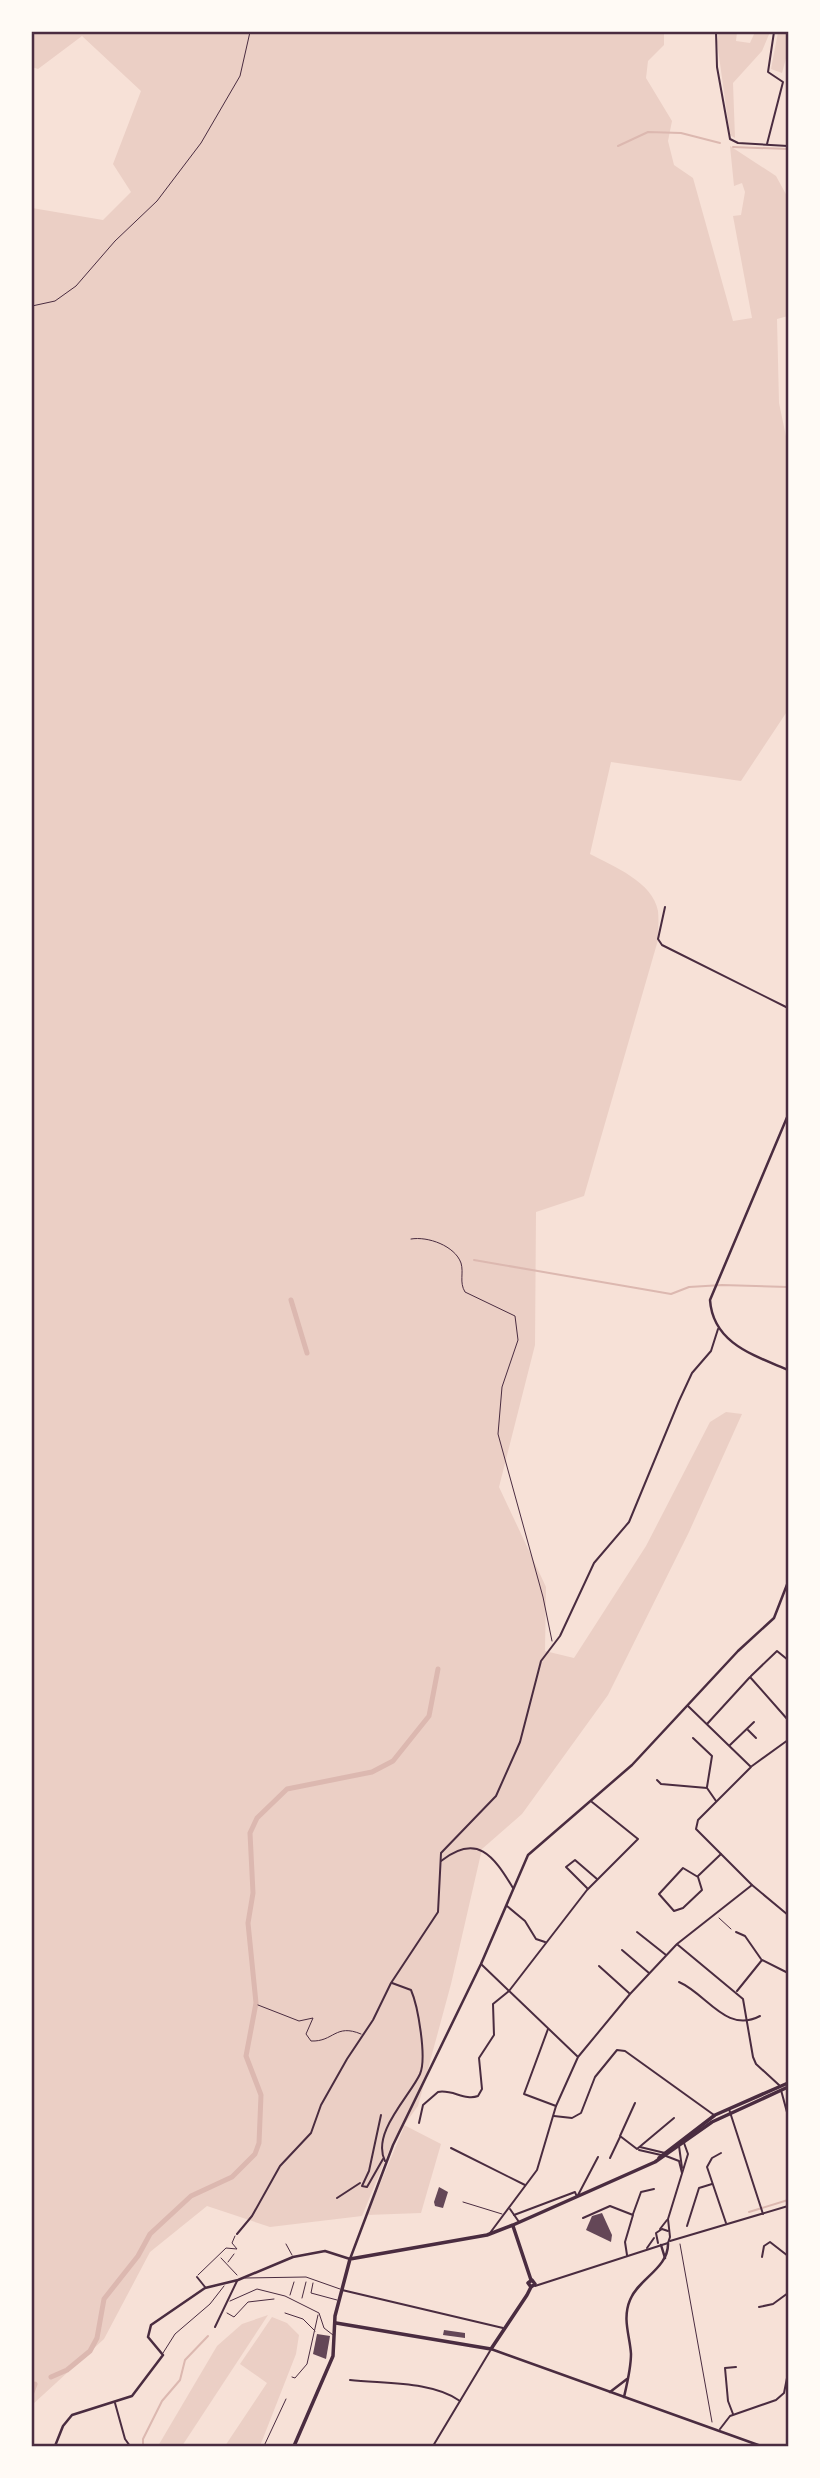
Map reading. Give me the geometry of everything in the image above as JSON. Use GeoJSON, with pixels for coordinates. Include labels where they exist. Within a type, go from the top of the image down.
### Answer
{"type":"FeatureCollection","features":[{"type":"Feature","properties":{"kind":"main road"},"geometry":{"type":"LineString","coordinates":[[729,2111],[789,2085]]}},
{"type":"Feature","properties":{"kind":"main road"},"geometry":{"type":"LineString","coordinates":[[294,2446],[328,2372],[337,2337],[338,2301],[350,2259],[488,2234],[513,2225],[655,2162],[713,2119],[781,2089]]}},
{"type":"Feature","properties":{"kind":"main road"},"geometry":{"type":"LineString","coordinates":[[336,2323],[491,2349],[533,2287],[528,2284],[531,2280],[513,2225]]}},
{"type":"Feature","properties":{"kind":"street"},"geometry":{"type":"LineString","coordinates":[[716,32],[715,44],[728,135],[733,142],[789,146]]}},
{"type":"Feature","properties":{"kind":"street"},"geometry":{"type":"LineString","coordinates":[[767,145],[783,82],[768,72],[774,32]]}},
{"type":"Feature","properties":{"kind":"street"},"geometry":{"type":"LineString","coordinates":[[665,907],[658,939],[662,945],[789,1008]]}},
{"type":"Feature","properties":{"kind":"street"},"geometry":{"type":"LineString","coordinates":[[789,1115],[716,1285],[710,1307],[718,1329],[743,1350],[789,1370]]}},
{"type":"Feature","properties":{"kind":"street"},"geometry":{"type":"LineString","coordinates":[[237,2234],[252,2216],[280,2166],[311,2133],[321,2105],[391,1983],[438,1912],[441,1853],[496,1796],[520,1742],[541,1661],[553,1647],[594,1563],[629,1522],[679,1401],[692,1373],[711,1351],[718,1329]]}},
{"type":"Feature","properties":{"kind":"street"},"geometry":{"type":"LineString","coordinates":[[55,2446],[63,2426],[72,2416],[132,2396],[144,2385],[163,2353],[148,2337],[148,2331],[155,2320],[205,2288],[240,2279],[293,2257],[325,2251],[350,2259],[385,2161],[481,1964],[528,1855],[632,1766],[738,1651],[777,1615],[789,1582]]}},
{"type":"Feature","properties":{"kind":"street"},"geometry":{"type":"LineString","coordinates":[[707,1724],[777,1651],[789,1660]]}},
{"type":"Feature","properties":{"kind":"street"},"geometry":{"type":"LineString","coordinates":[[750,1677],[789,1720]]}},
{"type":"Feature","properties":{"kind":"street"},"geometry":{"type":"LineString","coordinates":[[688,1706],[751,1767]]}},
{"type":"Feature","properties":{"kind":"street"},"geometry":{"type":"LineString","coordinates":[[729,1745],[754,1722]]}},
{"type":"Feature","properties":{"kind":"street"},"geometry":{"type":"LineString","coordinates":[[747,1729],[756,1738]]}},
{"type":"Feature","properties":{"kind":"street"},"geometry":{"type":"LineString","coordinates":[[693,1738],[712,1756],[707,1788],[716,1802]]}},
{"type":"Feature","properties":{"kind":"street"},"geometry":{"type":"LineString","coordinates":[[789,1740],[751,1767],[698,1820],[696,1829],[752,1885],[789,1915]]}},
{"type":"Feature","properties":{"kind":"street"},"geometry":{"type":"LineString","coordinates":[[657,1780],[661,1784],[707,1788]]}},
{"type":"Feature","properties":{"kind":"street"},"geometry":{"type":"LineString","coordinates":[[419,2123],[424,2105],[433,2094],[447,2091],[470,2098],[481,2092],[479,2058],[494,2035],[493,2004],[509,1991],[588,1889],[638,1839],[591,1801]]}},
{"type":"Feature","properties":{"kind":"street"},"geometry":{"type":"LineString","coordinates":[[441,1861],[457,1848],[471,1847],[488,1853],[513,1889]]}},
{"type":"Feature","properties":{"kind":"street"},"geometry":{"type":"LineString","coordinates":[[698,1877],[721,1854]]}},
{"type":"Feature","properties":{"kind":"street"},"geometry":{"type":"LineString","coordinates":[[588,1889],[566,1868],[575,1860],[597,1879]]}},
{"type":"Feature","properties":{"kind":"street"},"geometry":{"type":"LineString","coordinates":[[683,1868],[698,1877],[702,1890],[683,1908],[674,1910],[660,1897],[661,1890],[683,1868]]}},
{"type":"Feature","properties":{"kind":"street"},"geometry":{"type":"LineString","coordinates":[[488,2234],[527,2185],[539,2164],[556,2106],[578,2057],[630,1994],[677,1944],[752,1885]]}},
{"type":"Feature","properties":{"kind":"street"},"geometry":{"type":"LineString","coordinates":[[506,1905],[525,1921],[536,1940],[545,1942]]}},
{"type":"Feature","properties":{"kind":"street"},"geometry":{"type":"LineString","coordinates":[[637,1932],[667,1956]]}},
{"type":"Feature","properties":{"kind":"street"},"geometry":{"type":"LineString","coordinates":[[736,1933],[745,1937],[762,1960],[789,1973]]}},
{"type":"Feature","properties":{"kind":"street"},"geometry":{"type":"LineString","coordinates":[[677,1944],[743,1998],[756,2064],[781,2089],[789,2116]]}},
{"type":"Feature","properties":{"kind":"street"},"geometry":{"type":"LineString","coordinates":[[622,1950],[650,1973]]}},
{"type":"Feature","properties":{"kind":"street"},"geometry":{"type":"LineString","coordinates":[[736,1992],[762,1960]]}},
{"type":"Feature","properties":{"kind":"street"},"geometry":{"type":"LineString","coordinates":[[481,1964],[578,2057]]}},
{"type":"Feature","properties":{"kind":"street"},"geometry":{"type":"LineString","coordinates":[[599,1966],[630,1994]]}},
{"type":"Feature","properties":{"kind":"street"},"geometry":{"type":"LineString","coordinates":[[679,1982],[732,2021],[748,2022],[760,2016]]}},
{"type":"Feature","properties":{"kind":"street"},"geometry":{"type":"LineString","coordinates":[[361,2183],[368,2187],[385,2161],[394,2110],[421,2072],[417,2005],[411,1990],[391,1983]]}},
{"type":"Feature","properties":{"kind":"street"},"geometry":{"type":"LineString","coordinates":[[548,2028],[524,2094],[556,2106]]}},
{"type":"Feature","properties":{"kind":"street"},"geometry":{"type":"LineString","coordinates":[[553,2116],[572,2118],[580,2113],[595,2077],[617,2050],[625,2052],[704,2109],[713,2119]]}},
{"type":"Feature","properties":{"kind":"street"},"geometry":{"type":"LineString","coordinates":[[610,2158],[635,2103]]}},
{"type":"Feature","properties":{"kind":"street"},"geometry":{"type":"LineString","coordinates":[[704,2109],[713,2119]]}},
{"type":"Feature","properties":{"kind":"street"},"geometry":{"type":"LineString","coordinates":[[729,2111],[763,2215]]}},
{"type":"Feature","properties":{"kind":"street"},"geometry":{"type":"LineString","coordinates":[[337,2198],[361,2183],[369,2171],[381,2115]]}},
{"type":"Feature","properties":{"kind":"street"},"geometry":{"type":"LineString","coordinates":[[639,2148],[674,2119]]}},
{"type":"Feature","properties":{"kind":"street"},"geometry":{"type":"LineString","coordinates":[[620,2136],[639,2148],[676,2159],[682,2169]]}},
{"type":"Feature","properties":{"kind":"street"},"geometry":{"type":"LineString","coordinates":[[680,2143],[681,2174]]}},
{"type":"Feature","properties":{"kind":"street"},"geometry":{"type":"LineString","coordinates":[[679,2239],[670,2235],[668,2219],[688,2154],[680,2143]]}},
{"type":"Feature","properties":{"kind":"street"},"geometry":{"type":"LineString","coordinates":[[451,2148],[527,2185]]}},
{"type":"Feature","properties":{"kind":"street"},"geometry":{"type":"LineString","coordinates":[[721,2153],[712,2158],[707,2167],[727,2224]]}},
{"type":"Feature","properties":{"kind":"street"},"geometry":{"type":"LineString","coordinates":[[576,2197],[598,2157]]}},
{"type":"Feature","properties":{"kind":"street"},"geometry":{"type":"LineString","coordinates":[[687,2226],[699,2188],[713,2184]]}},
{"type":"Feature","properties":{"kind":"street"},"geometry":{"type":"LineString","coordinates":[[627,2256],[625,2242],[641,2192],[654,2189]]}},
{"type":"Feature","properties":{"kind":"street"},"geometry":{"type":"LineString","coordinates":[[514,2215],[575,2192],[576,2197]]}},
{"type":"Feature","properties":{"kind":"street"},"geometry":{"type":"LineString","coordinates":[[511,2206],[519,2222]]}},
{"type":"Feature","properties":{"kind":"street"},"geometry":{"type":"LineString","coordinates":[[583,2218],[610,2206],[633,2216]]}},
{"type":"Feature","properties":{"kind":"street"},"geometry":{"type":"LineString","coordinates":[[533,2287],[660,2244],[789,2206]]}},
{"type":"Feature","properties":{"kind":"street"},"geometry":{"type":"LineString","coordinates":[[645,2251],[668,2219]]}},
{"type":"Feature","properties":{"kind":"street"},"geometry":{"type":"LineString","coordinates":[[660,2230],[668,2231]]}},
{"type":"Feature","properties":{"kind":"street"},"geometry":{"type":"LineString","coordinates":[[624,2397],[631,2362],[626,2323],[628,2305],[636,2289],[664,2258],[670,2235]]}},
{"type":"Feature","properties":{"kind":"street"},"geometry":{"type":"LineString","coordinates":[[655,2238],[664,2258]]}},
{"type":"Feature","properties":{"kind":"street"},"geometry":{"type":"LineString","coordinates":[[762,2257],[764,2246],[770,2242],[789,2256]]}},
{"type":"Feature","properties":{"kind":"street"},"geometry":{"type":"LineString","coordinates":[[197,2277],[205,2288]]}},
{"type":"Feature","properties":{"kind":"street"},"geometry":{"type":"LineString","coordinates":[[215,2327],[240,2279]]}},
{"type":"Feature","properties":{"kind":"street"},"geometry":{"type":"LineString","coordinates":[[341,2289],[505,2329]]}},
{"type":"Feature","properties":{"kind":"street"},"geometry":{"type":"LineString","coordinates":[[759,2307],[773,2304],[789,2293]]}},
{"type":"Feature","properties":{"kind":"street"},"geometry":{"type":"LineString","coordinates":[[433,2446],[491,2349],[761,2446]]}},
{"type":"Feature","properties":{"kind":"street"},"geometry":{"type":"LineString","coordinates":[[733,2415],[728,2401],[725,2368],[736,2367]]}},
{"type":"Feature","properties":{"kind":"street"},"geometry":{"type":"LineString","coordinates":[[718,2431],[733,2415],[776,2400],[784,2393],[789,2373]]}},
{"type":"Feature","properties":{"kind":"street"},"geometry":{"type":"LineString","coordinates":[[610,2392],[626,2379]]}},
{"type":"Feature","properties":{"kind":"street"},"geometry":{"type":"LineString","coordinates":[[350,2380],[434,2390],[449,2393],[460,2401]]}},
{"type":"Feature","properties":{"kind":"street"},"geometry":{"type":"LineString","coordinates":[[784,2393],[789,2394]]}},
{"type":"Feature","properties":{"kind":"street"},"geometry":{"type":"LineString","coordinates":[[115,2403],[125,2439],[130,2446]]}},
{"type":"Feature","properties":{"kind":"lane"},"geometry":{"type":"LineString","coordinates":[[258,2005],[299,2021],[313,2018],[306,2034],[312,2041],[348,2029],[363,2035]]}},
{"type":"Feature","properties":{"kind":"lane"},"geometry":{"type":"LineString","coordinates":[[463,2202],[504,2215]]}},
{"type":"Feature","properties":{"kind":"lane"},"geometry":{"type":"LineString","coordinates":[[197,2277],[228,2246],[238,2248],[232,2241],[237,2234]]}},
{"type":"Feature","properties":{"kind":"lane"},"geometry":{"type":"LineString","coordinates":[[286,2245],[293,2257]]}},
{"type":"Feature","properties":{"kind":"lane"},"geometry":{"type":"LineString","coordinates":[[240,2279],[306,2277],[341,2289]]}},
{"type":"Feature","properties":{"kind":"lane"},"geometry":{"type":"LineString","coordinates":[[163,2353],[176,2334],[215,2298],[226,2281]]}},
{"type":"Feature","properties":{"kind":"lane"},"geometry":{"type":"LineString","coordinates":[[314,2281],[311,2293],[338,2301]]}},
{"type":"Feature","properties":{"kind":"lane"},"geometry":{"type":"LineString","coordinates":[[230,2301],[257,2290],[289,2298],[318,2313],[324,2328],[337,2337]]}},
{"type":"Feature","properties":{"kind":"lane"},"geometry":{"type":"LineString","coordinates":[[285,2313],[303,2319],[317,2332]]}},
{"type":"Feature","properties":{"kind":"lane"},"geometry":{"type":"LineString","coordinates":[[292,2377],[295,2378],[307,2364],[317,2332],[318,2313]]}},
{"type":"Feature","properties":{"kind":"lane"},"geometry":{"type":"LineString","coordinates":[[264,2446],[286,2399]]}},
{"type":"Feature","properties":{"kind":"path"},"geometry":{"type":"LineString","coordinates":[[32,306],[55,300],[76,286],[115,241],[157,201],[201,143],[240,76],[250,32]]}},
{"type":"Feature","properties":{"kind":"path"},"geometry":{"type":"LineString","coordinates":[[411,1239],[421,1237],[451,1249],[460,1261],[465,1292],[515,1316],[518,1325],[513,1359],[502,1387],[498,1434],[543,1597],[553,1647]]}},
{"type":"Feature","properties":{"kind":"path"},"geometry":{"type":"LineString","coordinates":[[715,1916],[736,1933]]}},
{"type":"Feature","properties":{"kind":"path"},"geometry":{"type":"LineString","coordinates":[[679,2239],[711,2428]]}},
{"type":"Feature","properties":{"kind":"path"},"geometry":{"type":"LineString","coordinates":[[226,2263],[235,2253],[234,2248]]}},
{"type":"Feature","properties":{"kind":"path"},"geometry":{"type":"LineString","coordinates":[[218,2255],[240,2279]]}},
{"type":"Feature","properties":{"kind":"path"},"geometry":{"type":"LineString","coordinates":[[289,2298],[296,2277]]}},
{"type":"Feature","properties":{"kind":"path"},"geometry":{"type":"LineString","coordinates":[[301,2304],[306,2277]]}},
{"type":"Feature","properties":{"kind":"path"},"geometry":{"type":"LineString","coordinates":[[225,2311],[234,2317],[248,2302],[272,2301],[275,2294]]}},
{"type":"Feature","properties":{"kind":"shaded area"},"geometry":{"type":"Polygon","coordinates":[[[32,32],[664,32],[664,45],[648,61],[646,78],[672,121],[668,141],[674,165],[693,178],[733,321],[752,318],[733,216],[741,215],[745,192],[742,183],[734,186],[730,146],[776,176],[788,198],[788,316],[777,319],[779,403],[788,446],[788,710],[741,781],[611,762],[590,854],[631,876],[648,892],[658,911],[658,940],[584,1196],[536,1212],[535,1345],[499,1487],[546,1587],[545,1651],[574,1658],[646,1546],[710,1422],[726,1412],[742,1414],[689,1532],[608,1695],[522,1814],[482,1849],[451,1984],[418,2106],[404,2125],[441,2144],[421,2213],[367,2215],[404,2127],[393,2141],[362,2216],[270,2227],[207,2206],[150,2252],[104,2339],[32,2405],[32,208],[103,220],[131,192],[113,164],[141,91],[82,36],[38,69],[32,67],[32,32]]]}},
{"type":"Feature","properties":{"kind":"shaded area"},"geometry":{"type":"Polygon","coordinates":[[[719,32],[737,32],[736,41],[750,43],[755,32],[770,32],[762,51],[733,83],[735,138],[730,135],[717,42],[719,32]]]}},
{"type":"Feature","properties":{"kind":"shaded area"},"geometry":{"type":"Polygon","coordinates":[[[778,32],[788,32],[788,51],[782,73],[771,69],[778,32]]]}},
{"type":"Feature","properties":{"kind":"shaded area"},"geometry":{"type":"Polygon","coordinates":[[[268,2315],[182,2446],[158,2446],[217,2346],[242,2324],[268,2315]]]}},
{"type":"Feature","properties":{"kind":"shaded area"},"geometry":{"type":"Polygon","coordinates":[[[272,2317],[287,2323],[299,2335],[296,2354],[260,2446],[225,2446],[267,2383],[240,2364],[272,2317]]]}},
{"type":"Feature","properties":{"kind":"building"},"geometry":{"type":"Polygon","coordinates":[[[439,2187],[448,2192],[443,2208],[435,2206],[434,2202],[439,2187]]]}},
{"type":"Feature","properties":{"kind":"building"},"geometry":{"type":"Polygon","coordinates":[[[602,2213],[612,2235],[611,2242],[586,2230],[592,2216],[602,2213]]]}},
{"type":"Feature","properties":{"kind":"building"},"geometry":{"type":"Polygon","coordinates":[[[444,2330],[465,2333],[465,2338],[443,2335],[444,2330]]]}},
{"type":"Feature","properties":{"kind":"building"},"geometry":{"type":"Polygon","coordinates":[[[317,2334],[330,2336],[326,2359],[313,2354],[317,2334]]]}},
{"type":"Feature","properties":{"kind":"waterway"},"geometry":{"type":"LineString","coordinates":[[618,146],[648,132],[681,133],[720,143]]}},
{"type":"Feature","properties":{"kind":"waterway"},"geometry":{"type":"LineString","coordinates":[[733,147],[788,149]]}},
{"type":"Feature","properties":{"kind":"waterway"},"geometry":{"type":"LineString","coordinates":[[474,1260],[671,1294],[689,1287],[722,1285],[788,1287]]}},
{"type":"Feature","properties":{"kind":"waterway"},"geometry":{"type":"LineString","coordinates":[[291,1300],[307,1353]]}},
{"type":"Feature","properties":{"kind":"waterway"},"geometry":{"type":"LineString","coordinates":[[51,2377],[67,2370],[90,2351],[97,2338],[104,2299],[138,2256],[150,2234],[191,2196],[232,2177],[255,2154],[259,2143],[261,2095],[246,2056],[256,2003],[248,1923],[253,1893],[250,1833],[257,1818],[287,1789],[372,1772],[393,1761],[429,1716],[438,1669]]}},
{"type":"Feature","properties":{"kind":"waterway"},"geometry":{"type":"LineString","coordinates":[[749,2212],[788,2200]]}},
{"type":"Feature","properties":{"kind":"waterway"},"geometry":{"type":"LineString","coordinates":[[143,2446],[143,2439],[162,2401],[180,2380],[185,2360],[208,2336]]}},
{"type":"Feature","properties":{"kind":"waterway"},"geometry":{"type":"LineString","coordinates":[[32,2392],[35,2384]]}}]}
